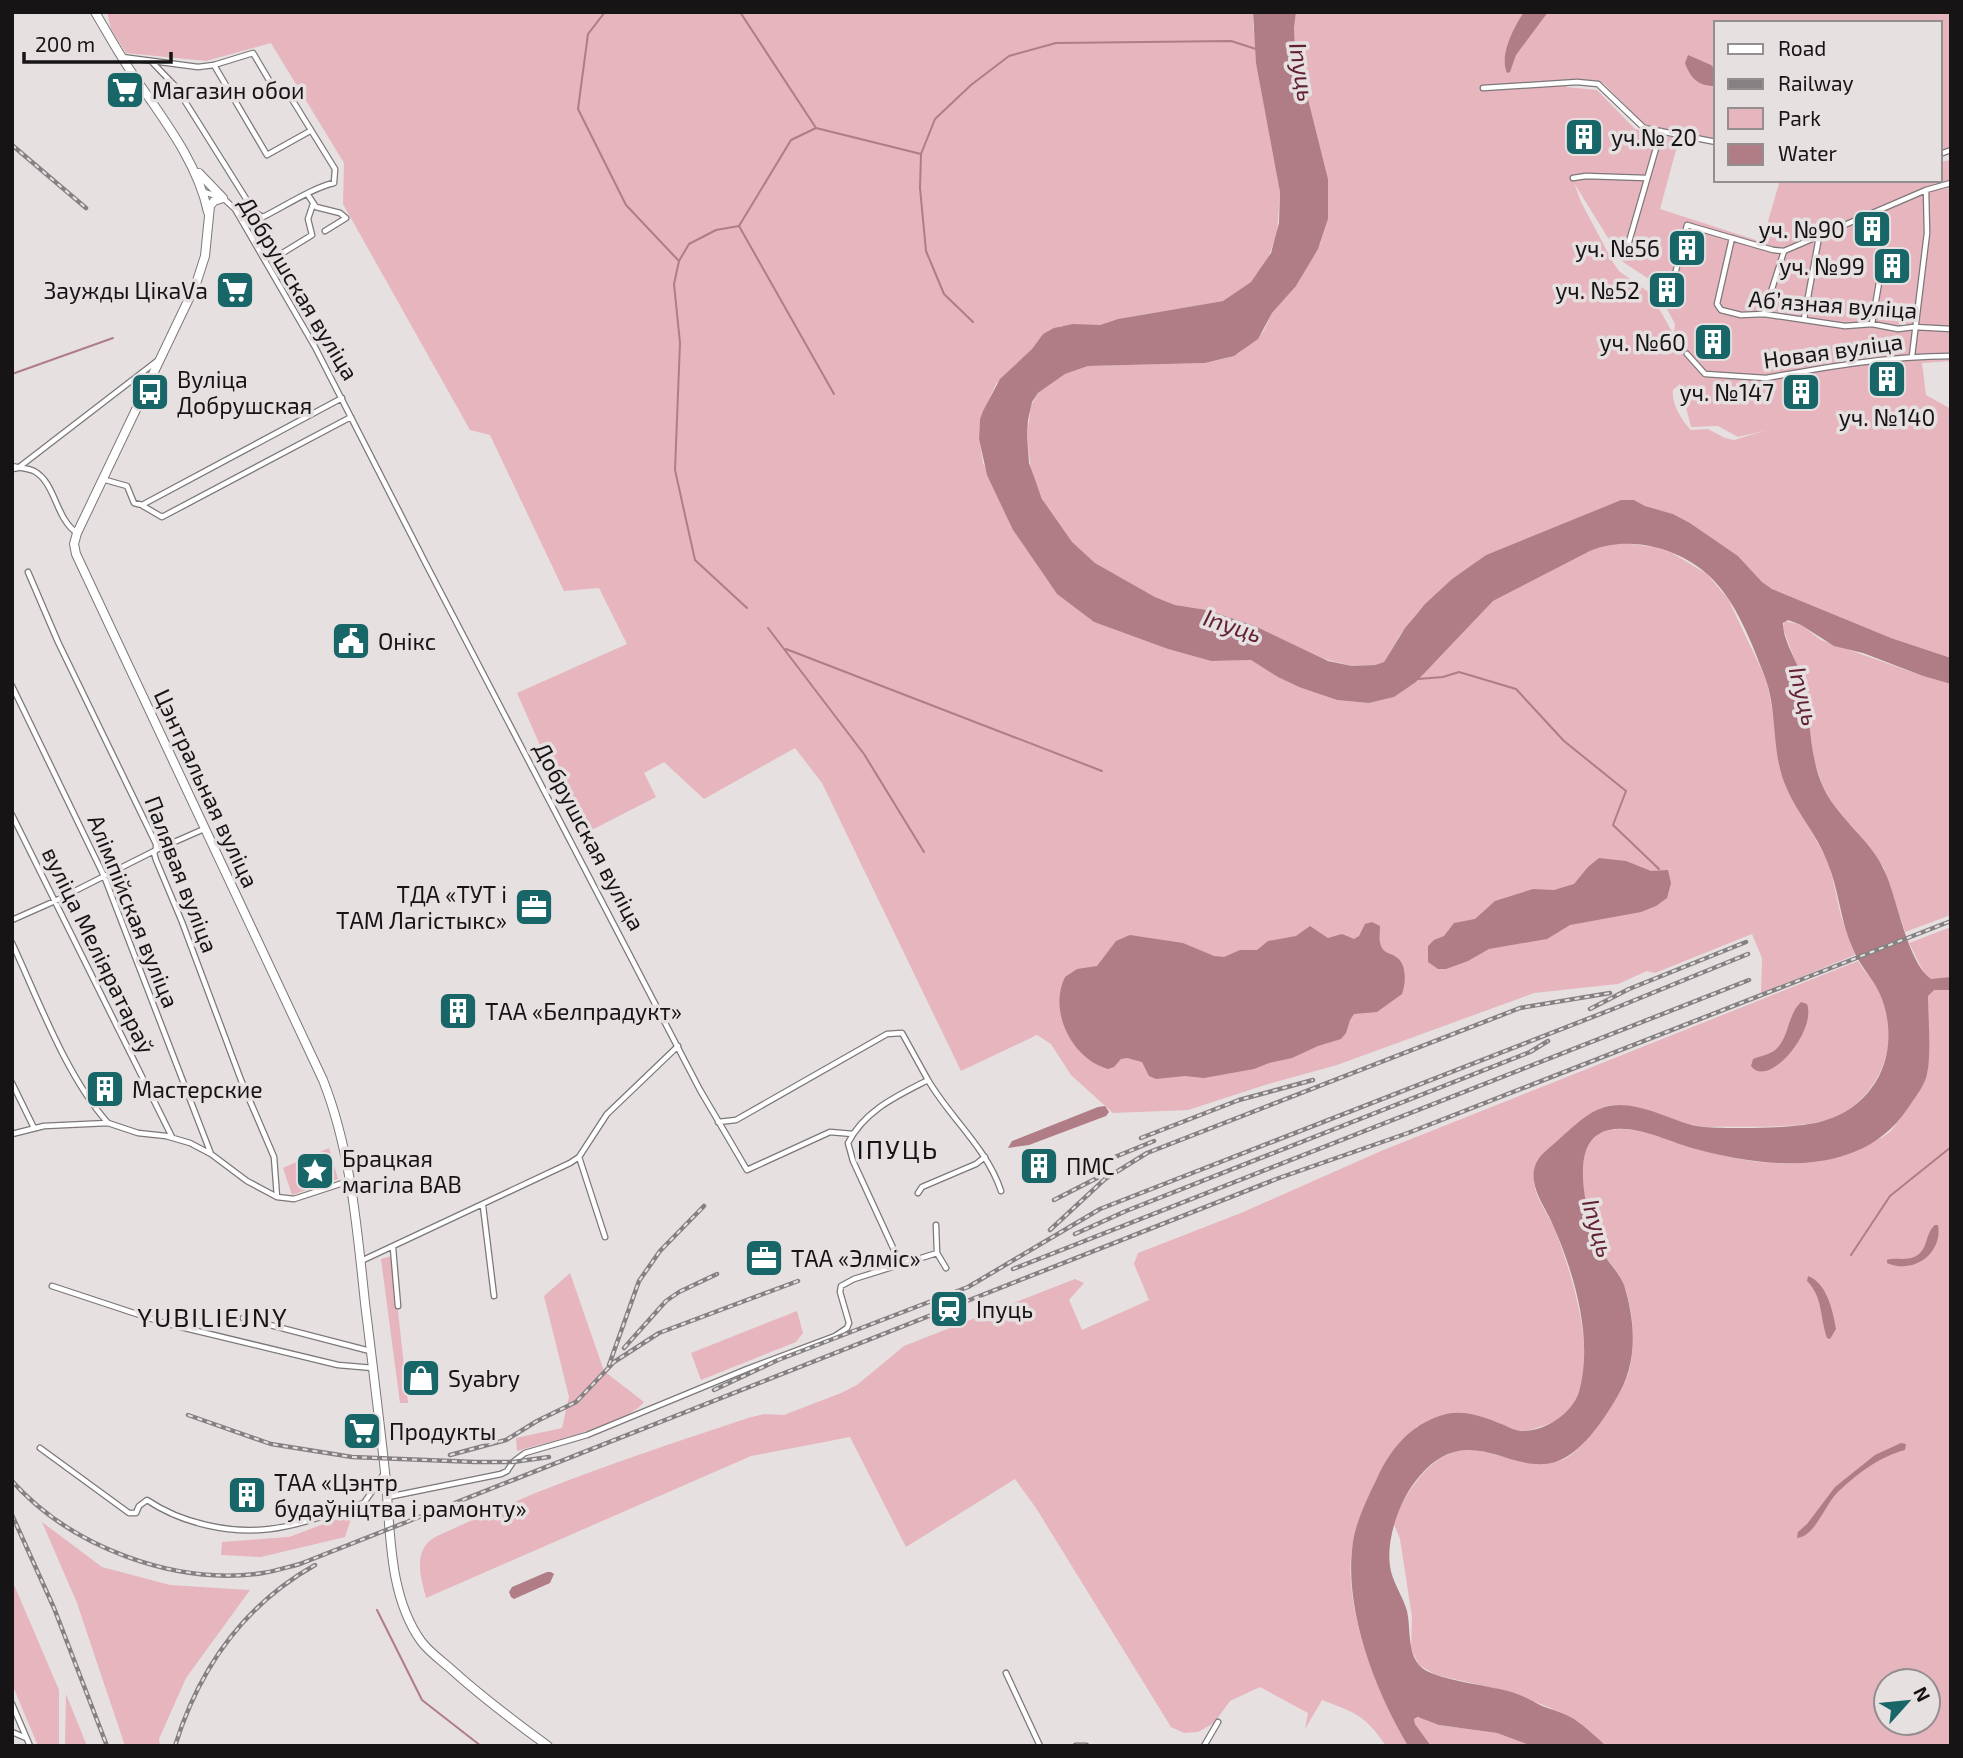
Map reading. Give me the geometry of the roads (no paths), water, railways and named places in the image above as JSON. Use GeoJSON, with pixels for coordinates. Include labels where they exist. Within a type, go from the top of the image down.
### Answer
{"type":"FeatureCollection","features":[{"type":"Feature","properties":{"kind":"main road","name":"Добрушская вуліца"},"geometry":{"type":"LineString","coordinates":[[95,12],[121,57],[190,160],[204,192]]}},
{"type":"Feature","properties":{"kind":"main road"},"geometry":{"type":"LineString","coordinates":[[190,160],[223,198],[210,205],[208,215]]}},
{"type":"Feature","properties":{"kind":"main road"},"geometry":{"type":"LineString","coordinates":[[76,533],[131,415],[190,299],[202,267],[208,237],[204,192]]}},
{"type":"Feature","properties":{"kind":"main road","name":"Цэнтральная вуліца"},"geometry":{"type":"LineString","coordinates":[[76,533],[76,554],[88,581],[324,1080],[335,1110],[350,1180],[361,1261],[386,1472],[388,1514],[401,1598],[422,1643],[463,1680],[548,1746]]}},
{"type":"Feature","properties":{"kind":"street"},"geometry":{"type":"LineString","coordinates":[[121,57],[198,68],[253,53],[276,92],[285,88],[335,169],[334,183],[320,186],[308,195],[263,217],[255,214],[241,218]]}},
{"type":"Feature","properties":{"kind":"street"},"geometry":{"type":"LineString","coordinates":[[152,62],[176,88],[255,214]]}},
{"type":"Feature","properties":{"kind":"street"},"geometry":{"type":"LineString","coordinates":[[214,65],[267,155],[310,131]]}},
{"type":"Feature","properties":{"kind":"street"},"geometry":{"type":"LineString","coordinates":[[1483,88],[1577,82],[1598,84],[1644,128],[1714,142]]}},
{"type":"Feature","properties":{"kind":"street"},"geometry":{"type":"LineString","coordinates":[[1628,245],[1661,131]]}},
{"type":"Feature","properties":{"kind":"street"},"geometry":{"type":"LineString","coordinates":[[1573,178],[1646,178]]}},
{"type":"Feature","properties":{"kind":"street"},"geometry":{"type":"LineString","coordinates":[[1672,288],[1687,225],[1784,251],[1926,190],[1951,183]]}},
{"type":"Feature","properties":{"kind":"street"},"geometry":{"type":"LineString","coordinates":[[1912,356],[1927,233],[1926,190]]}},
{"type":"Feature","properties":{"kind":"street","name":"Добрушская вуліца"},"geometry":{"type":"LineString","coordinates":[[204,192],[223,198],[236,209],[342,398],[678,1046],[747,1170],[830,1132],[853,1134]]}},
{"type":"Feature","properties":{"kind":"street"},"geometry":{"type":"LineString","coordinates":[[308,195],[316,207],[340,213],[346,218],[325,230]]}},
{"type":"Feature","properties":{"kind":"street"},"geometry":{"type":"LineString","coordinates":[[281,254],[312,235],[308,219],[313,204]]}},
{"type":"Feature","properties":{"kind":"street"},"geometry":{"type":"LineString","coordinates":[[1872,324],[1882,265],[1881,210]]}},
{"type":"Feature","properties":{"kind":"street"},"geometry":{"type":"LineString","coordinates":[[1804,319],[1819,237]]}},
{"type":"Feature","properties":{"kind":"street","name":"Абʼязная вуліца"},"geometry":{"type":"LineString","coordinates":[[1732,238],[1717,304],[1721,310],[1741,315],[1764,314],[1845,326],[1872,324],[1898,329],[1951,329]]}},
{"type":"Feature","properties":{"kind":"street"},"geometry":{"type":"LineString","coordinates":[[1764,314],[1784,251]]}},
{"type":"Feature","properties":{"kind":"street","name":"Новая вуліца"},"geometry":{"type":"LineString","coordinates":[[1687,354],[1705,374],[1755,378],[1912,356],[1951,356]]}},
{"type":"Feature","properties":{"kind":"street"},"geometry":{"type":"LineString","coordinates":[[14,467],[162,356]]}},
{"type":"Feature","properties":{"kind":"street"},"geometry":{"type":"LineString","coordinates":[[101,478],[127,486],[134,503],[142,505],[342,398]]}},
{"type":"Feature","properties":{"kind":"street","name":"Добрушская вуліца"},"geometry":{"type":"LineString","coordinates":[[142,505],[162,517],[351,417]]}},
{"type":"Feature","properties":{"kind":"street"},"geometry":{"type":"LineString","coordinates":[[14,467],[32,470],[43,478],[66,526],[76,533]]}},
{"type":"Feature","properties":{"kind":"street","name":"Палявая вуліца"},"geometry":{"type":"LineString","coordinates":[[27,572],[58,642],[126,779],[156,850],[156,860],[241,1080],[274,1157],[277,1197]]}},
{"type":"Feature","properties":{"kind":"street","name":"Алімпійская вуліца"},"geometry":{"type":"LineString","coordinates":[[12,687],[104,876],[211,1154]]}},
{"type":"Feature","properties":{"kind":"street","name":"вуліца Меліяратараў"},"geometry":{"type":"LineString","coordinates":[[12,815],[172,1138]]}},
{"type":"Feature","properties":{"kind":"street"},"geometry":{"type":"LineString","coordinates":[[12,920],[205,828]]}},
{"type":"Feature","properties":{"kind":"street"},"geometry":{"type":"LineString","coordinates":[[12,943],[77,1078],[90,1102],[108,1123]]}},
{"type":"Feature","properties":{"kind":"street"},"geometry":{"type":"LineString","coordinates":[[718,1122],[736,1120],[859,1048],[887,1034],[902,1033],[942,1104],[994,1170],[1001,1191]]}},
{"type":"Feature","properties":{"kind":"street"},"geometry":{"type":"LineString","coordinates":[[361,1261],[482,1206],[579,1157],[607,1114],[678,1046]]}},
{"type":"Feature","properties":{"kind":"street"},"geometry":{"type":"LineString","coordinates":[[900,1263],[850,1155],[848,1143],[878,1106],[928,1080]]}},
{"type":"Feature","properties":{"kind":"street"},"geometry":{"type":"LineString","coordinates":[[12,1083],[34,1128]]}},
{"type":"Feature","properties":{"kind":"street"},"geometry":{"type":"LineString","coordinates":[[12,1134],[34,1128],[108,1123],[138,1133],[172,1138],[190,1143],[211,1154],[237,1175],[277,1197],[294,1199],[350,1180]]}},
{"type":"Feature","properties":{"kind":"street"},"geometry":{"type":"LineString","coordinates":[[579,1157],[605,1237]]}},
{"type":"Feature","properties":{"kind":"street"},"geometry":{"type":"LineString","coordinates":[[918,1193],[922,1187],[976,1164],[985,1157]]}},
{"type":"Feature","properties":{"kind":"street"},"geometry":{"type":"LineString","coordinates":[[482,1206],[494,1296]]}},
{"type":"Feature","properties":{"kind":"street"},"geometry":{"type":"LineString","coordinates":[[936,1225],[937,1253],[946,1268]]}},
{"type":"Feature","properties":{"kind":"street"},"geometry":{"type":"LineString","coordinates":[[393,1248],[398,1306]]}},
{"type":"Feature","properties":{"kind":"street"},"geometry":{"type":"LineString","coordinates":[[388,1497],[502,1474],[525,1453],[587,1435],[835,1336],[847,1328],[849,1323],[840,1292],[841,1286],[900,1263],[909,1263],[937,1253]]}},
{"type":"Feature","properties":{"kind":"street"},"geometry":{"type":"LineString","coordinates":[[52,1286],[164,1323],[338,1365],[373,1368]]}},
{"type":"Feature","properties":{"kind":"street"},"geometry":{"type":"LineString","coordinates":[[243,1318],[371,1352]]}},
{"type":"Feature","properties":{"kind":"street"},"geometry":{"type":"LineString","coordinates":[[40,1448],[129,1513],[136,1513],[146,1500],[180,1519],[253,1530],[286,1526],[364,1503],[386,1472]]}},
{"type":"Feature","properties":{"kind":"street"},"geometry":{"type":"LineString","coordinates":[[364,1503],[388,1514]]}},
{"type":"Feature","properties":{"kind":"street"},"geometry":{"type":"LineString","coordinates":[[1006,1673],[1040,1746]]}},
{"type":"Feature","properties":{"kind":"street"},"geometry":{"type":"LineString","coordinates":[[12,1704],[30,1746]]}},
{"type":"Feature","properties":{"kind":"street"},"geometry":{"type":"LineString","coordinates":[[1204,1746],[1218,1722]]}},
{"type":"Feature","properties":{"kind":"street"},"geometry":{"type":"LineString","coordinates":[[12,1732],[27,1738]]}},
{"type":"Feature","properties":{"kind":"street"},"geometry":{"type":"LineString","coordinates":[[1076,1746],[1086,1746]]}},
{"type":"Feature","properties":{"kind":"water"},"geometry":{"type":"Polygon","coordinates":[[[1253,12],[1296,12],[1295,47],[1328,179],[1328,219],[1318,249],[1296,286],[1272,313],[1258,339],[1234,356],[1205,363],[1088,366],[1065,374],[1038,393],[1032,402],[1028,420],[1029,463],[1042,499],[1072,542],[1095,563],[1155,597],[1175,605],[1207,610],[1255,626],[1328,661],[1352,666],[1375,665],[1384,662],[1405,628],[1425,604],[1452,579],[1486,555],[1621,500],[1634,500],[1690,523],[1738,556],[1772,589],[1891,638],[1951,658],[1951,684],[1863,653],[1834,646],[1788,620],[1783,623],[1785,637],[1802,678],[1814,757],[1827,795],[1879,860],[1910,945],[1923,971],[1931,979],[1951,977],[1951,990],[1934,990],[1928,996],[1929,1060],[1926,1078],[1918,1094],[1888,1131],[1864,1147],[1838,1158],[1809,1162],[1779,1163],[1720,1155],[1633,1130],[1609,1130],[1599,1134],[1590,1143],[1585,1156],[1584,1190],[1597,1240],[1622,1280],[1631,1314],[1633,1344],[1623,1386],[1590,1436],[1565,1458],[1544,1464],[1532,1464],[1478,1451],[1467,1450],[1449,1454],[1433,1463],[1420,1476],[1399,1511],[1393,1530],[1390,1566],[1407,1611],[1411,1646],[1419,1665],[1449,1679],[1527,1698],[1574,1719],[1606,1746],[1532,1746],[1497,1733],[1439,1725],[1418,1717],[1414,1719],[1415,1724],[1431,1746],[1408,1746],[1383,1699],[1363,1645],[1356,1617],[1351,1562],[1354,1536],[1361,1513],[1388,1458],[1400,1442],[1424,1423],[1443,1415],[1461,1413],[1486,1418],[1516,1430],[1530,1431],[1556,1420],[1575,1400],[1583,1372],[1583,1328],[1568,1263],[1535,1187],[1535,1167],[1544,1152],[1586,1116],[1610,1106],[1640,1108],[1704,1127],[1781,1127],[1823,1121],[1857,1104],[1870,1091],[1885,1060],[1888,1024],[1882,997],[1856,956],[1849,938],[1827,861],[1787,789],[1778,761],[1768,686],[1750,640],[1722,590],[1696,565],[1662,549],[1644,545],[1607,546],[1590,551],[1493,601],[1416,682],[1394,697],[1369,703],[1337,700],[1299,687],[1251,660],[1211,661],[1168,649],[1094,622],[1057,594],[1013,530],[987,475],[979,439],[980,419],[1000,379],[1032,349],[1043,334],[1054,328],[1073,324],[1100,325],[1118,319],[1223,301],[1251,282],[1271,253],[1279,223],[1280,192],[1256,63],[1253,12]]]}},
{"type":"Feature","properties":{"kind":"water"},"geometry":{"type":"Polygon","coordinates":[[[1524,12],[1548,12],[1516,55],[1510,72],[1507,73],[1506,50],[1524,12]]]}},
{"type":"Feature","properties":{"kind":"water"},"geometry":{"type":"Polygon","coordinates":[[[1688,55],[1711,65],[1714,68],[1714,86],[1700,83],[1685,63],[1688,55]]]}},
{"type":"Feature","properties":{"kind":"water"},"geometry":{"type":"Polygon","coordinates":[[[1599,858],[1626,861],[1651,871],[1668,870],[1671,883],[1667,898],[1641,912],[1570,925],[1547,939],[1489,949],[1446,969],[1438,969],[1428,962],[1428,946],[1444,936],[1454,923],[1475,919],[1495,901],[1533,889],[1554,890],[1574,884],[1599,858]]]}},
{"type":"Feature","properties":{"kind":"water"},"geometry":{"type":"Polygon","coordinates":[[[1372,922],[1380,926],[1382,948],[1402,964],[1405,979],[1402,994],[1377,1012],[1354,1014],[1341,1039],[1292,1058],[1254,1069],[1204,1078],[1185,1076],[1156,1079],[1149,1076],[1142,1062],[1127,1058],[1121,1059],[1108,1069],[1095,1064],[1074,1044],[1062,1018],[1060,990],[1065,977],[1077,969],[1097,966],[1116,941],[1130,935],[1183,943],[1214,956],[1224,957],[1240,950],[1257,950],[1268,941],[1296,936],[1310,926],[1328,938],[1342,934],[1354,939],[1359,936],[1365,924],[1372,922]]]}},
{"type":"Feature","properties":{"kind":"water"},"geometry":{"type":"Polygon","coordinates":[[[1801,1002],[1807,1004],[1805,1028],[1789,1054],[1768,1070],[1759,1071],[1751,1066],[1753,1059],[1772,1052],[1783,1041],[1796,1007],[1801,1002]]]}},
{"type":"Feature","properties":{"kind":"water"},"geometry":{"type":"Polygon","coordinates":[[[1105,1106],[1109,1112],[1106,1116],[1029,1145],[1008,1148],[1012,1141],[1105,1106]]]}},
{"type":"Feature","properties":{"kind":"water"},"geometry":{"type":"Polygon","coordinates":[[[1935,1225],[1938,1225],[1936,1244],[1924,1259],[1907,1266],[1887,1263],[1887,1260],[1911,1258],[1919,1254],[1935,1225]]]}},
{"type":"Feature","properties":{"kind":"water"},"geometry":{"type":"Polygon","coordinates":[[[1808,1276],[1820,1285],[1831,1306],[1836,1329],[1830,1339],[1827,1338],[1816,1294],[1807,1281],[1808,1276]]]}},
{"type":"Feature","properties":{"kind":"water"},"geometry":{"type":"Polygon","coordinates":[[[1901,1443],[1906,1444],[1905,1450],[1877,1462],[1851,1480],[1836,1494],[1809,1532],[1797,1538],[1798,1532],[1835,1487],[1875,1455],[1901,1443]]]}},
{"type":"Feature","properties":{"kind":"water"},"geometry":{"type":"Polygon","coordinates":[[[547,1572],[554,1574],[550,1583],[514,1599],[511,1597],[509,1592],[512,1587],[547,1572]]]}},
{"type":"Feature","properties":{"kind":"waterway"},"geometry":{"type":"LineString","coordinates":[[605,12],[588,34],[578,109],[626,205],[678,260]]}},
{"type":"Feature","properties":{"kind":"waterway"},"geometry":{"type":"LineString","coordinates":[[740,12],[816,128],[921,154]]}},
{"type":"Feature","properties":{"kind":"waterway"},"geometry":{"type":"LineString","coordinates":[[973,322],[944,294],[926,251],[920,188],[921,154],[935,119],[971,85],[1009,56],[1056,43],[1231,41],[1256,49]]}},
{"type":"Feature","properties":{"kind":"waterway"},"geometry":{"type":"LineString","coordinates":[[816,128],[791,140],[739,226],[834,394]]}},
{"type":"Feature","properties":{"kind":"waterway"},"geometry":{"type":"LineString","coordinates":[[739,226],[716,230],[689,244],[679,261],[674,284],[680,343],[675,470],[695,560],[747,608]]}},
{"type":"Feature","properties":{"kind":"waterway"},"geometry":{"type":"LineString","coordinates":[[12,374],[113,338]]}},
{"type":"Feature","properties":{"kind":"waterway"},"geometry":{"type":"LineString","coordinates":[[768,628],[864,754],[924,852]]}},
{"type":"Feature","properties":{"kind":"waterway"},"geometry":{"type":"LineString","coordinates":[[786,649],[1102,771]]}},
{"type":"Feature","properties":{"kind":"waterway"},"geometry":{"type":"LineString","coordinates":[[1418,679],[1443,677],[1459,672],[1516,689],[1564,741],[1626,791],[1613,825],[1659,869]]}},
{"type":"Feature","properties":{"kind":"waterway"},"geometry":{"type":"LineString","coordinates":[[1851,1255],[1890,1196],[1951,1147]]}},
{"type":"Feature","properties":{"kind":"waterway"},"geometry":{"type":"LineString","coordinates":[[377,1610],[422,1700],[481,1746]]}},
{"type":"Feature","properties":{"kind":"railway"},"geometry":{"type":"LineString","coordinates":[[12,145],[86,208]]}},
{"type":"Feature","properties":{"kind":"railway"},"geometry":{"type":"LineString","coordinates":[[12,1481],[36,1504],[94,1543],[160,1567],[229,1575],[263,1573],[300,1564],[1279,1178],[1408,1133],[1951,921]]}},
{"type":"Feature","properties":{"kind":"railway"},"geometry":{"type":"LineString","coordinates":[[1590,1009],[1629,989],[1746,942]]}},
{"type":"Feature","properties":{"kind":"railway"},"geometry":{"type":"LineString","coordinates":[[714,1390],[778,1360],[968,1287],[1100,1209],[1748,954]]}},
{"type":"Feature","properties":{"kind":"railway"},"geometry":{"type":"LineString","coordinates":[[1013,1269],[1749,980]]}},
{"type":"Feature","properties":{"kind":"railway"},"geometry":{"type":"LineString","coordinates":[[1050,1230],[1105,1179],[1147,1153],[1520,1008],[1610,993]]}},
{"type":"Feature","properties":{"kind":"railway"},"geometry":{"type":"LineString","coordinates":[[1075,1234],[1126,1211],[1530,1052],[1548,1041]]}},
{"type":"Feature","properties":{"kind":"railway"},"geometry":{"type":"LineString","coordinates":[[1141,1138],[1239,1100],[1313,1080]]}},
{"type":"Feature","properties":{"kind":"railway"},"geometry":{"type":"LineString","coordinates":[[1083,1170],[1154,1141]]}},
{"type":"Feature","properties":{"kind":"railway"},"geometry":{"type":"LineString","coordinates":[[1054,1200],[1097,1178]]}},
{"type":"Feature","properties":{"kind":"railway"},"geometry":{"type":"LineString","coordinates":[[609,1365],[639,1281],[660,1251],[704,1206]]}},
{"type":"Feature","properties":{"kind":"railway"},"geometry":{"type":"LineString","coordinates":[[624,1348],[666,1301],[717,1274]]}},
{"type":"Feature","properties":{"kind":"railway"},"geometry":{"type":"LineString","coordinates":[[450,1455],[506,1440],[576,1402],[614,1362],[659,1333],[798,1281]]}},
{"type":"Feature","properties":{"kind":"railway"},"geometry":{"type":"LineString","coordinates":[[188,1415],[271,1444],[352,1457],[475,1462],[513,1462],[549,1457]]}},
{"type":"Feature","properties":{"kind":"railway"},"geometry":{"type":"LineString","coordinates":[[12,1515],[54,1608],[107,1746]]}},
{"type":"Feature","properties":{"kind":"railway"},"geometry":{"type":"LineString","coordinates":[[175,1746],[197,1691],[227,1642],[267,1599],[315,1565]]}},
{"type":"Feature","properties":{"kind":"place","name":"Магазин обои"},"geometry":{"type":"Point","coordinates":[125,90]}},
{"type":"Feature","properties":{"kind":"place","name":"уч.№ 20"},"geometry":{"type":"Point","coordinates":[1584,137]}},
{"type":"Feature","properties":{"kind":"place","name":"уч. №90"},"geometry":{"type":"Point","coordinates":[1872,229]}},
{"type":"Feature","properties":{"kind":"place","name":"уч. №56"},"geometry":{"type":"Point","coordinates":[1687,248]}},
{"type":"Feature","properties":{"kind":"place","name":"уч. №99"},"geometry":{"type":"Point","coordinates":[1892,266]}},
{"type":"Feature","properties":{"kind":"place","name":"Заужды ЦікаVа"},"geometry":{"type":"Point","coordinates":[235,290]}},
{"type":"Feature","properties":{"kind":"place","name":"уч. №52"},"geometry":{"type":"Point","coordinates":[1667,290]}},
{"type":"Feature","properties":{"kind":"place","name":"уч. №60"},"geometry":{"type":"Point","coordinates":[1713,342]}},
{"type":"Feature","properties":{"kind":"place","name":"уч. №140"},"geometry":{"type":"Point","coordinates":[1887,379]}},
{"type":"Feature","properties":{"kind":"place","name":"Вуліца Добрушская"},"geometry":{"type":"Point","coordinates":[150,392]}},
{"type":"Feature","properties":{"kind":"place","name":"уч. №147"},"geometry":{"type":"Point","coordinates":[1801,392]}},
{"type":"Feature","properties":{"kind":"place","name":"Онікс"},"geometry":{"type":"Point","coordinates":[351,641]}},
{"type":"Feature","properties":{"kind":"place","name":"ТДА «ТУТ і ТАМ Лагістыкс»"},"geometry":{"type":"Point","coordinates":[534,907]}},
{"type":"Feature","properties":{"kind":"place","name":"ТАА «Белпрадукт»"},"geometry":{"type":"Point","coordinates":[458,1011]}},
{"type":"Feature","properties":{"kind":"place","name":"Мастерские"},"geometry":{"type":"Point","coordinates":[105,1089]}},
{"type":"Feature","properties":{"kind":"place","name":"ПМС"},"geometry":{"type":"Point","coordinates":[1039,1166]}},
{"type":"Feature","properties":{"kind":"place","name":"Брацкая магіла ВАВ"},"geometry":{"type":"Point","coordinates":[315,1171]}},
{"type":"Feature","properties":{"kind":"place","name":"ТАА «Элміс»"},"geometry":{"type":"Point","coordinates":[764,1258]}},
{"type":"Feature","properties":{"kind":"place","name":"Іпуць"},"geometry":{"type":"Point","coordinates":[949,1309]}},
{"type":"Feature","properties":{"kind":"place","name":"Syabry"},"geometry":{"type":"Point","coordinates":[421,1378]}},
{"type":"Feature","properties":{"kind":"place","name":"Продукты"},"geometry":{"type":"Point","coordinates":[362,1431]}},
{"type":"Feature","properties":{"kind":"place","name":"ТАА «Цэнтр будаўніцтва і рамонту»"},"geometry":{"type":"Point","coordinates":[247,1495]}},
{"type":"Feature","properties":{"kind":"district","name":"ІПУЦЬ"},"geometry":{"type":"Point","coordinates":[898,1148]}},
{"type":"Feature","properties":{"kind":"district","name":"YUBILIEJNY"},"geometry":{"type":"Point","coordinates":[213,1316]}}]}
